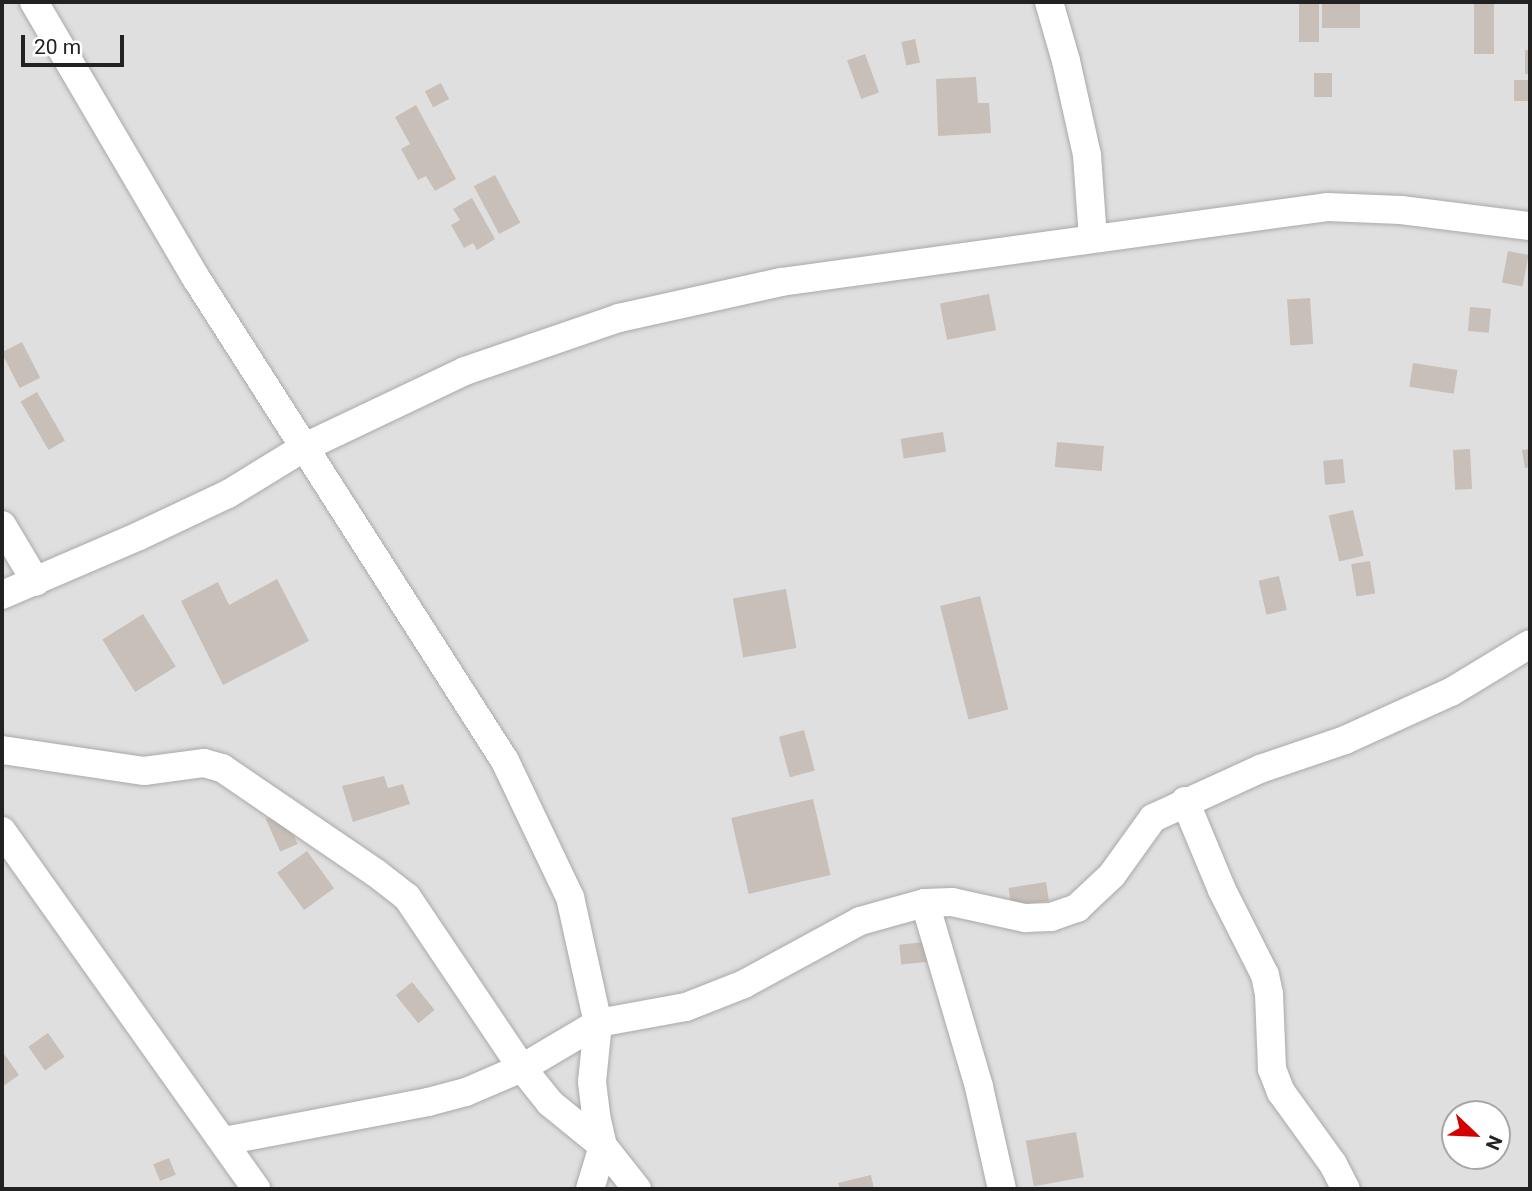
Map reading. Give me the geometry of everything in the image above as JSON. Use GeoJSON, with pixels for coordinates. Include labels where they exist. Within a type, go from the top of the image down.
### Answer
{"type":"FeatureCollection","features":[{"type":"Feature","properties":{"kind":"street"},"geometry":{"type":"LineString","coordinates":[[34,2],[97,106],[146,196],[303,448],[505,761],[570,897],[598,1023],[592,1082],[603,1146],[590,1189]]}},
{"type":"Feature","properties":{"kind":"street"},"geometry":{"type":"LineString","coordinates":[[1049,2],[1066,61],[1087,155],[1093,238]]}},
{"type":"Feature","properties":{"kind":"street"},"geometry":{"type":"LineString","coordinates":[[2,595],[228,494],[303,448],[464,371],[619,318],[781,282],[1326,207],[1401,210],[1530,226]]}},
{"type":"Feature","properties":{"kind":"street"},"geometry":{"type":"LineString","coordinates":[[2,524],[36,582]]}},
{"type":"Feature","properties":{"kind":"street"},"geometry":{"type":"LineString","coordinates":[[224,1141],[428,1102],[466,1092],[522,1068],[598,1023],[687,1007],[744,984],[860,921],[925,904],[952,902],[1025,918],[1051,917],[1077,908],[1112,875],[1153,818],[1185,801],[1260,769],[1345,740],[1451,692],[1530,644]]}},
{"type":"Feature","properties":{"kind":"street"},"geometry":{"type":"LineString","coordinates":[[2,750],[144,771],[167,771],[204,763],[222,768],[376,873],[407,897],[522,1068],[550,1103],[603,1146],[637,1189]]}},
{"type":"Feature","properties":{"kind":"street"},"geometry":{"type":"LineString","coordinates":[[1185,801],[1222,890],[1265,975],[1269,994],[1272,1069],[1281,1092],[1333,1164],[1346,1189]]}},
{"type":"Feature","properties":{"kind":"street"},"geometry":{"type":"LineString","coordinates":[[2,831],[256,1189]]}},
{"type":"Feature","properties":{"kind":"street"},"geometry":{"type":"LineString","coordinates":[[925,904],[979,1087],[1002,1189]]}},
{"type":"Feature","properties":{"kind":"shaded area"},"geometry":{"type":"Polygon","coordinates":[[[2,2],[1530,2],[1530,1189],[2,1189],[2,2]]]}},
{"type":"Feature","properties":{"kind":"building"},"geometry":{"type":"Polygon","coordinates":[[[1299,2],[1319,2],[1319,42],[1299,42],[1299,2]]]}},
{"type":"Feature","properties":{"kind":"building"},"geometry":{"type":"Polygon","coordinates":[[[1322,2],[1360,2],[1360,28],[1322,28],[1322,2]]]}},
{"type":"Feature","properties":{"kind":"building"},"geometry":{"type":"Polygon","coordinates":[[[1474,2],[1494,2],[1494,54],[1474,54],[1474,2]]]}},
{"type":"Feature","properties":{"kind":"building"},"geometry":{"type":"Polygon","coordinates":[[[915,39],[920,62],[906,65],[901,42],[915,39]]]}},
{"type":"Feature","properties":{"kind":"building"},"geometry":{"type":"Polygon","coordinates":[[[1525,50],[1530,50],[1530,74],[1525,74],[1525,50]]]}},
{"type":"Feature","properties":{"kind":"building"},"geometry":{"type":"Polygon","coordinates":[[[865,54],[879,93],[861,99],[847,60],[865,54]]]}},
{"type":"Feature","properties":{"kind":"building"},"geometry":{"type":"Polygon","coordinates":[[[1314,73],[1332,73],[1332,97],[1314,97],[1314,73]]]}},
{"type":"Feature","properties":{"kind":"building"},"geometry":{"type":"Polygon","coordinates":[[[976,77],[978,103],[989,103],[991,133],[938,136],[936,79],[976,77]]]}},
{"type":"Feature","properties":{"kind":"building"},"geometry":{"type":"Polygon","coordinates":[[[1514,80],[1530,80],[1530,101],[1514,101],[1514,80]]]}},
{"type":"Feature","properties":{"kind":"building"},"geometry":{"type":"Polygon","coordinates":[[[441,83],[449,99],[433,107],[425,91],[441,83]]]}},
{"type":"Feature","properties":{"kind":"building"},"geometry":{"type":"Polygon","coordinates":[[[416,105],[456,179],[435,191],[426,176],[418,180],[401,149],[410,144],[395,117],[416,105]]]}},
{"type":"Feature","properties":{"kind":"building"},"geometry":{"type":"Polygon","coordinates":[[[495,175],[520,223],[499,234],[474,186],[495,175]]]}},
{"type":"Feature","properties":{"kind":"building"},"geometry":{"type":"Polygon","coordinates":[[[472,198],[495,239],[477,250],[473,243],[464,248],[451,225],[460,220],[453,209],[472,198]]]}},
{"type":"Feature","properties":{"kind":"building"},"geometry":{"type":"Polygon","coordinates":[[[1508,251],[1529,255],[1523,286],[1502,282],[1508,251]]]}},
{"type":"Feature","properties":{"kind":"building"},"geometry":{"type":"Polygon","coordinates":[[[989,294],[996,330],[947,340],[940,304],[989,294]]]}},
{"type":"Feature","properties":{"kind":"building"},"geometry":{"type":"Polygon","coordinates":[[[1310,298],[1313,344],[1290,345],[1287,300],[1310,298]]]}},
{"type":"Feature","properties":{"kind":"building"},"geometry":{"type":"Polygon","coordinates":[[[1470,307],[1491,309],[1489,333],[1468,331],[1470,307]]]}},
{"type":"Feature","properties":{"kind":"building"},"geometry":{"type":"Polygon","coordinates":[[[22,342],[40,378],[20,388],[2,352],[22,342]]]}},
{"type":"Feature","properties":{"kind":"building"},"geometry":{"type":"Polygon","coordinates":[[[1413,363],[1457,370],[1454,394],[1409,387],[1413,363]]]}},
{"type":"Feature","properties":{"kind":"building"},"geometry":{"type":"Polygon","coordinates":[[[37,392],[65,440],[49,450],[21,402],[37,392]]]}},
{"type":"Feature","properties":{"kind":"building"},"geometry":{"type":"Polygon","coordinates":[[[943,432],[946,452],[904,458],[901,439],[943,432]]]}},
{"type":"Feature","properties":{"kind":"building"},"geometry":{"type":"Polygon","coordinates":[[[1057,442],[1104,446],[1102,471],[1055,467],[1057,442]]]}},
{"type":"Feature","properties":{"kind":"building"},"geometry":{"type":"Polygon","coordinates":[[[1470,449],[1472,489],[1455,490],[1453,450],[1470,449]]]}},
{"type":"Feature","properties":{"kind":"building"},"geometry":{"type":"Polygon","coordinates":[[[1530,449],[1530,467],[1525,468],[1522,450],[1530,449]]]}},
{"type":"Feature","properties":{"kind":"building"},"geometry":{"type":"Polygon","coordinates":[[[1343,459],[1345,483],[1325,485],[1323,461],[1343,459]]]}},
{"type":"Feature","properties":{"kind":"building"},"geometry":{"type":"Polygon","coordinates":[[[1353,510],[1364,556],[1339,561],[1329,516],[1353,510]]]}},
{"type":"Feature","properties":{"kind":"building"},"geometry":{"type":"Polygon","coordinates":[[[1370,561],[1375,594],[1356,597],[1351,564],[1370,561]]]}},
{"type":"Feature","properties":{"kind":"building"},"geometry":{"type":"Polygon","coordinates":[[[1279,576],[1287,610],[1266,615],[1259,581],[1279,576]]]}},
{"type":"Feature","properties":{"kind":"building"},"geometry":{"type":"Polygon","coordinates":[[[277,579],[309,641],[223,685],[181,601],[218,582],[229,605],[277,579]]]}},
{"type":"Feature","properties":{"kind":"building"},"geometry":{"type":"Polygon","coordinates":[[[786,589],[796,648],[743,657],[733,598],[786,589]]]}},
{"type":"Feature","properties":{"kind":"building"},"geometry":{"type":"Polygon","coordinates":[[[980,596],[1008,710],[969,719],[940,606],[980,596]]]}},
{"type":"Feature","properties":{"kind":"building"},"geometry":{"type":"Polygon","coordinates":[[[143,614],[176,667],[135,692],[102,639],[143,614]]]}},
{"type":"Feature","properties":{"kind":"building"},"geometry":{"type":"Polygon","coordinates":[[[804,730],[815,771],[790,777],[779,737],[804,730]]]}},
{"type":"Feature","properties":{"kind":"building"},"geometry":{"type":"Polygon","coordinates":[[[384,776],[388,788],[403,784],[410,804],[353,822],[342,786],[384,776]]]}},
{"type":"Feature","properties":{"kind":"building"},"geometry":{"type":"Polygon","coordinates":[[[813,799],[831,875],[749,894],[731,818],[813,799]]]}},
{"type":"Feature","properties":{"kind":"building"},"geometry":{"type":"Polygon","coordinates":[[[283,811],[298,844],[280,852],[266,819],[283,811]]]}},
{"type":"Feature","properties":{"kind":"building"},"geometry":{"type":"Polygon","coordinates":[[[307,851],[334,888],[304,910],[277,873],[307,851]]]}},
{"type":"Feature","properties":{"kind":"building"},"geometry":{"type":"Polygon","coordinates":[[[1046,882],[1049,901],[1011,907],[1008,888],[1046,882]]]}},
{"type":"Feature","properties":{"kind":"building"},"geometry":{"type":"Polygon","coordinates":[[[934,941],[936,961],[901,965],[899,945],[934,941]]]}},
{"type":"Feature","properties":{"kind":"building"},"geometry":{"type":"Polygon","coordinates":[[[412,982],[435,1010],[418,1023],[396,995],[412,982]]]}},
{"type":"Feature","properties":{"kind":"building"},"geometry":{"type":"Polygon","coordinates":[[[48,1033],[65,1057],[45,1071],[28,1047],[48,1033]]]}},
{"type":"Feature","properties":{"kind":"building"},"geometry":{"type":"Polygon","coordinates":[[[2,1051],[19,1075],[2,1087],[2,1051]]]}},
{"type":"Feature","properties":{"kind":"building"},"geometry":{"type":"Polygon","coordinates":[[[1076,1132],[1084,1177],[1034,1186],[1026,1141],[1076,1132]]]}},
{"type":"Feature","properties":{"kind":"building"},"geometry":{"type":"Polygon","coordinates":[[[169,1158],[176,1175],[160,1181],[153,1164],[169,1158]]]}},
{"type":"Feature","properties":{"kind":"building"},"geometry":{"type":"Polygon","coordinates":[[[871,1175],[874,1189],[840,1189],[838,1183],[871,1175]]]}}]}
